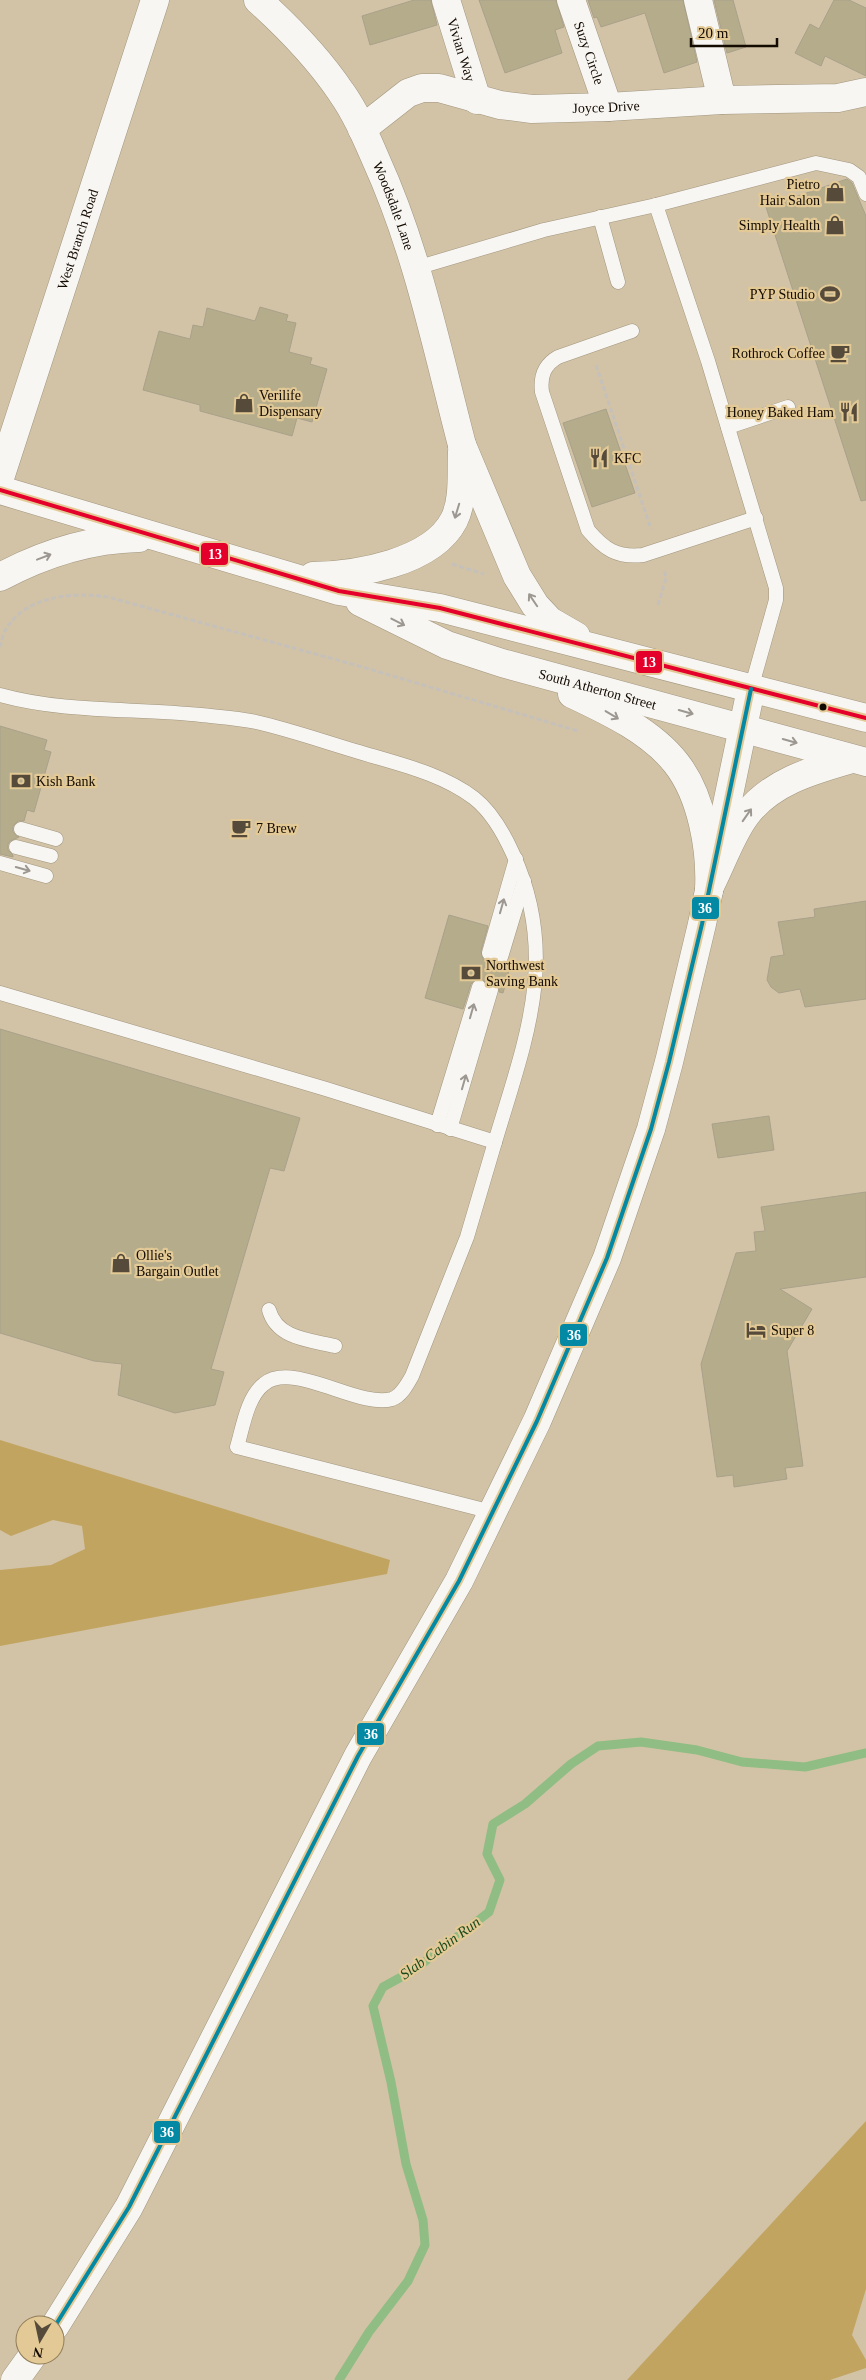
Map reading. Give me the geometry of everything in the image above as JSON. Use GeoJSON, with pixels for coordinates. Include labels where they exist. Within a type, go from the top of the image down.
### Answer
{"type":"FeatureCollection","features":[{"type":"Feature","properties":{"kind":"main road","name":"West Branch Road"},"geometry":{"type":"LineString","coordinates":[[0,478],[155,0]]}},
{"type":"Feature","properties":{"kind":"main road","name":"Woodsdale Lane"},"geometry":{"type":"LineString","coordinates":[[258,0],[282,21],[322,67],[342,94],[362,129],[388,186],[416,268],[462,445]]}},
{"type":"Feature","properties":{"kind":"main road","name":"Vivian Way"},"geometry":{"type":"LineString","coordinates":[[446,0],[477,100]]}},
{"type":"Feature","properties":{"kind":"main road","name":"Suzy Circle"},"geometry":{"type":"LineString","coordinates":[[571,0],[608,107]]}},
{"type":"Feature","properties":{"kind":"main road"},"geometry":{"type":"LineString","coordinates":[[698,0],[722,100]]}},
{"type":"Feature","properties":{"kind":"main road","name":"Joyce Drive"},"geometry":{"type":"LineString","coordinates":[[362,129],[408,93],[422,88],[438,88],[477,100],[532,109],[608,107],[722,100],[838,98],[866,92]]}},
{"type":"Feature","properties":{"kind":"main road"},"geometry":{"type":"LineString","coordinates":[[292,577],[342,574],[376,568],[401,560],[431,545],[446,533],[454,519],[460,502],[462,445]]}},
{"type":"Feature","properties":{"kind":"main road"},"geometry":{"type":"LineString","coordinates":[[462,445],[517,576],[535,605],[550,621],[579,638],[634,658]]}},
{"type":"Feature","properties":{"kind":"main road","name":"South Atherton Street"},"geometry":{"type":"LineString","coordinates":[[0,490],[339,591],[440,608],[866,718]]}},
{"type":"Feature","properties":{"kind":"main road"},"geometry":{"type":"LineString","coordinates":[[0,577],[51,554],[90,543],[120,538],[158,537]]}},
{"type":"Feature","properties":{"kind":"main road","name":"South Atherton Street"},"geometry":{"type":"LineString","coordinates":[[339,591],[447,645],[522,668],[859,760]]}},
{"type":"Feature","properties":{"kind":"main road"},"geometry":{"type":"LineString","coordinates":[[522,668],[594,704],[645,734],[677,764],[700,814],[710,865],[709,890]]}},
{"type":"Feature","properties":{"kind":"main road"},"geometry":{"type":"LineString","coordinates":[[62,2315],[129,2207],[358,1756],[459,1581],[537,1421],[610,1249],[651,1129],[709,890],[751,689]]}},
{"type":"Feature","properties":{"kind":"main road"},"geometry":{"type":"LineString","coordinates":[[709,890],[746,816],[759,800],[792,778],[859,760]]}},
{"type":"Feature","properties":{"kind":"main road"},"geometry":{"type":"LineString","coordinates":[[15,2380],[26,2365]]}},
{"type":"Feature","properties":{"kind":"lane"},"geometry":{"type":"LineString","coordinates":[[416,268],[544,230],[656,205],[816,164],[848,170],[860,177],[866,194]]}},
{"type":"Feature","properties":{"kind":"lane"},"geometry":{"type":"LineString","coordinates":[[656,205],[728,426],[776,588],[776,600],[751,689]]}},
{"type":"Feature","properties":{"kind":"lane"},"geometry":{"type":"LineString","coordinates":[[600,217],[618,282]]}},
{"type":"Feature","properties":{"kind":"lane"},"geometry":{"type":"LineString","coordinates":[[632,331],[558,357],[548,363],[543,372],[542,392],[588,530],[602,546],[630,557],[643,555],[756,518]]}},
{"type":"Feature","properties":{"kind":"lane"},"geometry":{"type":"LineString","coordinates":[[728,426],[788,407]]}},
{"type":"Feature","properties":{"kind":"lane"},"geometry":{"type":"LineString","coordinates":[[0,695],[51,705],[191,714],[254,722],[418,770],[453,785],[477,800],[500,829],[516,859],[524,881],[535,929],[535,993],[530,1021],[467,1237],[412,1376],[404,1390],[392,1399],[376,1399],[294,1378],[266,1382],[257,1391],[248,1411],[237,1447],[492,1512]]}},
{"type":"Feature","properties":{"kind":"lane"},"geometry":{"type":"LineString","coordinates":[[21,829],[56,839]]}},
{"type":"Feature","properties":{"kind":"lane"},"geometry":{"type":"LineString","coordinates":[[16,847],[51,856]]}},
{"type":"Feature","properties":{"kind":"lane"},"geometry":{"type":"LineString","coordinates":[[516,859],[495,955],[524,881]]}},
{"type":"Feature","properties":{"kind":"lane"},"geometry":{"type":"LineString","coordinates":[[0,862],[46,876]]}},
{"type":"Feature","properties":{"kind":"lane"},"geometry":{"type":"LineString","coordinates":[[444,1127],[485,988]]}},
{"type":"Feature","properties":{"kind":"lane"},"geometry":{"type":"LineString","coordinates":[[0,993],[326,1089],[495,1142]]}},
{"type":"Feature","properties":{"kind":"lane"},"geometry":{"type":"LineString","coordinates":[[268,1310],[271,1319],[282,1331],[292,1336],[335,1346]]}},
{"type":"Feature","properties":{"kind":"path"},"geometry":{"type":"LineString","coordinates":[[590,346],[652,533]]}},
{"type":"Feature","properties":{"kind":"path"},"geometry":{"type":"LineString","coordinates":[[444,561],[488,575]]}},
{"type":"Feature","properties":{"kind":"path"},"geometry":{"type":"LineString","coordinates":[[658,605],[666,578],[661,561]]}},
{"type":"Feature","properties":{"kind":"path"},"geometry":{"type":"LineString","coordinates":[[0,647],[6,629],[19,615],[49,598],[86,594],[108,597],[341,661],[580,731]]}},
{"type":"Feature","properties":{"kind":"shaded area"},"geometry":{"type":"Polygon","coordinates":[[[0,1440],[390,1560],[387,1574],[0,1646],[0,1570],[51,1565],[85,1549],[82,1526],[53,1520],[11,1536],[0,1530],[0,1440]]]}},
{"type":"Feature","properties":{"kind":"shaded area"},"geometry":{"type":"Polygon","coordinates":[[[866,2121],[866,2289],[852,2335],[866,2360],[866,2368],[830,2380],[627,2380],[866,2121]]]}},
{"type":"Feature","properties":{"kind":"building"},"geometry":{"type":"Polygon","coordinates":[[[414,0],[431,0],[437,25],[370,45],[362,16],[414,0]]]}},
{"type":"Feature","properties":{"kind":"building"},"geometry":{"type":"Polygon","coordinates":[[[479,0],[556,0],[564,27],[555,30],[562,53],[505,73],[479,0]]]}},
{"type":"Feature","properties":{"kind":"building"},"geometry":{"type":"Polygon","coordinates":[[[588,0],[683,0],[697,62],[664,73],[645,13],[601,27],[597,17],[594,18],[588,0]]]}},
{"type":"Feature","properties":{"kind":"building"},"geometry":{"type":"Polygon","coordinates":[[[714,0],[733,0],[746,47],[727,53],[714,0]]]}},
{"type":"Feature","properties":{"kind":"building"},"geometry":{"type":"Polygon","coordinates":[[[834,0],[849,0],[866,8],[866,76],[825,56],[821,66],[795,53],[810,24],[819,29],[834,0]]]}},
{"type":"Feature","properties":{"kind":"building"},"geometry":{"type":"Polygon","coordinates":[[[847,179],[852,183],[866,216],[866,500],[861,501],[766,207],[847,179]]]}},
{"type":"Feature","properties":{"kind":"building"},"geometry":{"type":"Polygon","coordinates":[[[260,307],[288,315],[286,321],[296,323],[289,352],[312,358],[310,364],[327,369],[312,422],[297,418],[292,436],[200,411],[200,405],[143,390],[159,331],[190,339],[193,325],[203,327],[207,308],[255,321],[260,307]]]}},
{"type":"Feature","properties":{"kind":"building","name":"KFC"},"geometry":{"type":"Polygon","coordinates":[[[606,409],[635,493],[592,507],[563,423],[606,409]]]}},
{"type":"Feature","properties":{"kind":"building","name":"Kish Bank"},"geometry":{"type":"Polygon","coordinates":[[[0,726],[47,740],[44,750],[51,752],[34,812],[27,810],[24,821],[18,821],[13,826],[13,832],[19,837],[8,844],[8,850],[13,857],[0,854],[0,726]]]}},
{"type":"Feature","properties":{"kind":"building"},"geometry":{"type":"Polygon","coordinates":[[[866,901],[866,999],[805,1007],[800,989],[779,993],[771,987],[767,980],[771,957],[784,955],[778,922],[815,917],[814,909],[866,901]]]}},
{"type":"Feature","properties":{"kind":"building","name":"Northwest Saving Bank"},"geometry":{"type":"Polygon","coordinates":[[[449,915],[488,926],[481,951],[483,959],[487,961],[493,960],[499,965],[507,964],[509,960],[512,960],[503,993],[499,992],[499,987],[494,982],[486,983],[482,979],[477,979],[471,984],[463,1009],[425,998],[449,915]]]}},
{"type":"Feature","properties":{"kind":"building","name":"Ollie's Bargain Outlet"},"geometry":{"type":"Polygon","coordinates":[[[0,1029],[300,1118],[284,1171],[270,1168],[211,1369],[224,1372],[215,1405],[175,1413],[118,1395],[122,1364],[94,1361],[0,1333],[0,1029]]]}},
{"type":"Feature","properties":{"kind":"building"},"geometry":{"type":"Polygon","coordinates":[[[769,1116],[774,1150],[718,1158],[712,1124],[769,1116]]]}},
{"type":"Feature","properties":{"kind":"building","name":"Super 8"},"geometry":{"type":"Polygon","coordinates":[[[866,1192],[866,1277],[780,1289],[812,1309],[787,1351],[803,1466],[785,1468],[787,1479],[734,1487],[733,1475],[717,1477],[701,1364],[736,1253],[756,1251],[754,1232],[765,1231],[761,1207],[866,1192]]]}},
{"type":"Feature","properties":{"kind":"waterway","name":"Slab Cabin Run"},"geometry":{"type":"LineString","coordinates":[[339,2380],[369,2332],[408,2281],[425,2245],[423,2220],[406,2164],[391,2082],[373,2006],[383,1987],[414,1970],[489,1912],[500,1880],[487,1854],[493,1824],[525,1804],[571,1764],[598,1746],[641,1742],[697,1750],[742,1762],[805,1767],[866,1753]]}},
{"type":"Feature","properties":{"kind":"transit line","name":"13"},"geometry":{"type":"LineString","coordinates":[[0,490],[339,591],[440,608],[866,718]]}},
{"type":"Feature","properties":{"kind":"transit line","name":"36"},"geometry":{"type":"LineString","coordinates":[[62,2315],[129,2207],[358,1756],[459,1581],[537,1421],[607,1258],[651,1129],[669,1062],[702,924],[751,689]]}},
{"type":"Feature","properties":{"kind":"place","name":"Pietro Hair Salon"},"geometry":{"type":"Point","coordinates":[835,192]}},
{"type":"Feature","properties":{"kind":"place","name":"Simply Health"},"geometry":{"type":"Point","coordinates":[835,225]}},
{"type":"Feature","properties":{"kind":"place","name":"PYP Studio"},"geometry":{"type":"Point","coordinates":[830,294]}},
{"type":"Feature","properties":{"kind":"place","name":"Rothrock Coffee"},"geometry":{"type":"Point","coordinates":[840,353]}},
{"type":"Feature","properties":{"kind":"place","name":"Verilife Dispensary"},"geometry":{"type":"Point","coordinates":[244,403]}},
{"type":"Feature","properties":{"kind":"place","name":"Honey Baked Ham"},"geometry":{"type":"Point","coordinates":[849,412]}},
{"type":"Feature","properties":{"kind":"place","name":"KFC"},"geometry":{"type":"Point","coordinates":[599,458]}},
{"type":"Feature","properties":{"kind":"place","name":"Kish Bank"},"geometry":{"type":"Point","coordinates":[21,781]}},
{"type":"Feature","properties":{"kind":"place","name":"7 Brew"},"geometry":{"type":"Point","coordinates":[241,828]}},
{"type":"Feature","properties":{"kind":"place","name":"Northwest Saving Bank"},"geometry":{"type":"Point","coordinates":[471,973]}},
{"type":"Feature","properties":{"kind":"place","name":"Ollie's Bargain Outlet"},"geometry":{"type":"Point","coordinates":[121,1263]}},
{"type":"Feature","properties":{"kind":"place","name":"Super 8"},"geometry":{"type":"Point","coordinates":[756,1330]}}]}
